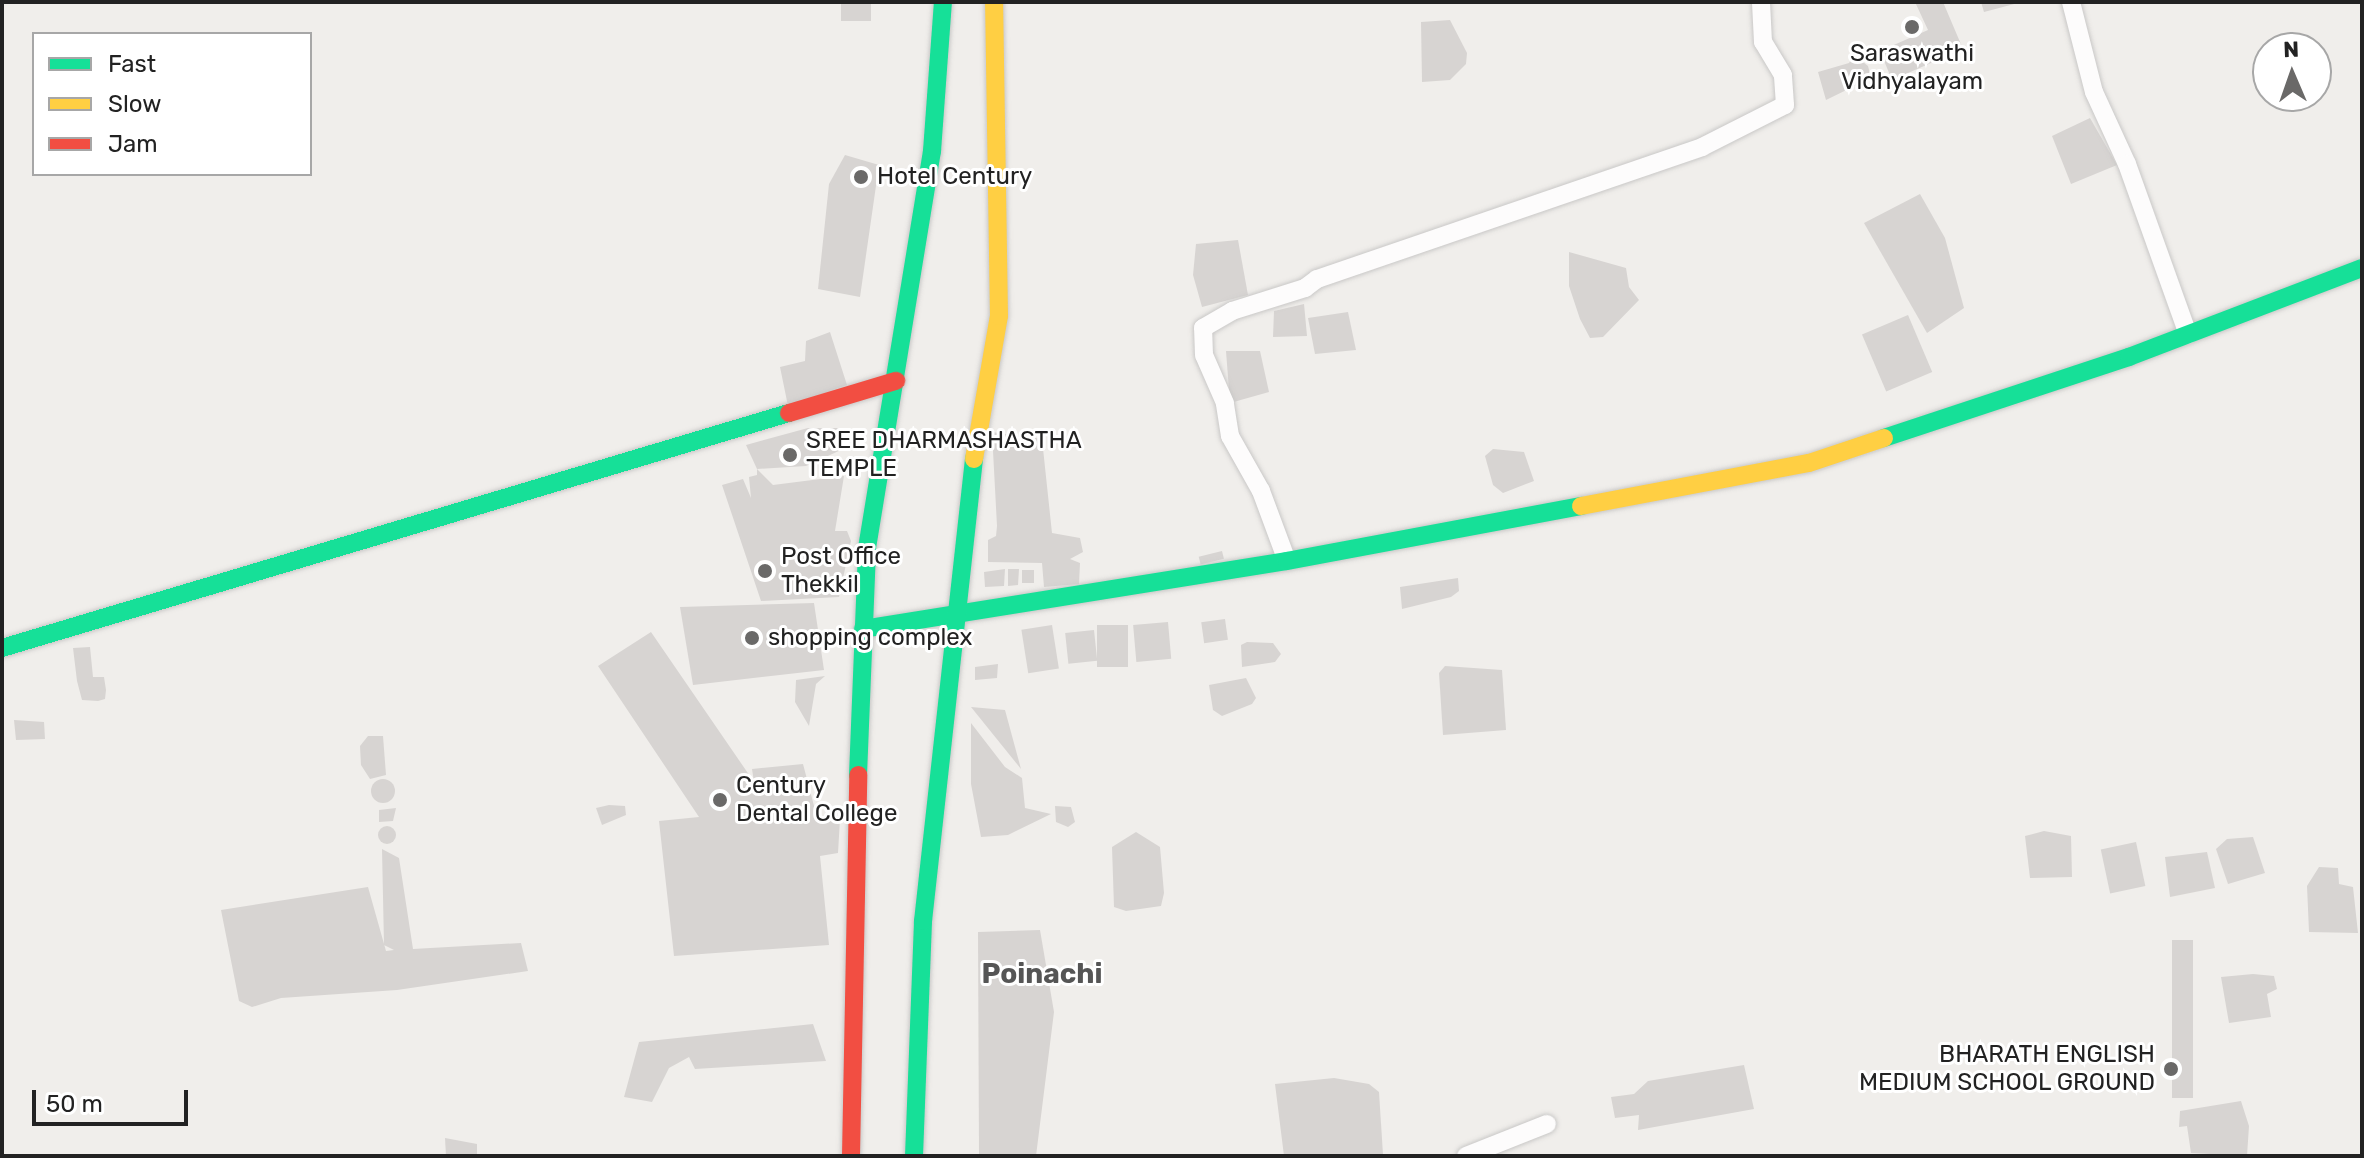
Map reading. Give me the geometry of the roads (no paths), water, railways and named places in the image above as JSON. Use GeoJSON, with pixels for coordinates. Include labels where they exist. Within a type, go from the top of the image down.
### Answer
{"type":"FeatureCollection","features":[{"type":"Feature","properties":{"kind":"main road"},"geometry":{"type":"LineString","coordinates":[[851,1156],[867,548],[932,151],[943,2]]}},
{"type":"Feature","properties":{"kind":"main road"},"geometry":{"type":"LineString","coordinates":[[914,1156],[923,921],[966,507],[999,316],[994,2]]}},
{"type":"Feature","properties":{"kind":"main road"},"geometry":{"type":"LineString","coordinates":[[863,629],[1287,561],[1809,463],[2188,334],[2362,268]]}},
{"type":"Feature","properties":{"kind":"main road"},"geometry":{"type":"LineString","coordinates":[[2,648],[896,381]]}},
{"type":"Feature","properties":{"kind":"street"},"geometry":{"type":"LineString","coordinates":[[1287,561],[1261,491],[1230,436],[1217,379],[1204,355],[1203,328],[1232,311],[1305,288],[1317,279],[1689,151],[1785,105],[1783,75],[1763,42],[1761,2]]}},
{"type":"Feature","properties":{"kind":"street"},"geometry":{"type":"LineString","coordinates":[[2071,2],[2094,92],[2127,164],[2188,334]]}},
{"type":"Feature","properties":{"kind":"street"},"geometry":{"type":"LineString","coordinates":[[1466,1156],[1547,1124]]}},
{"type":"Feature","properties":{"kind":"place","name":"Saraswathi Vidhyalayam"},"geometry":{"type":"Point","coordinates":[1912,27]}},
{"type":"Feature","properties":{"kind":"place","name":"Hotel Century"},"geometry":{"type":"Point","coordinates":[861,177]}},
{"type":"Feature","properties":{"kind":"place","name":"SREE DHARMASHASTHA TEMPLE"},"geometry":{"type":"Point","coordinates":[790,455]}},
{"type":"Feature","properties":{"kind":"place","name":"Post Office Thekkil"},"geometry":{"type":"Point","coordinates":[765,571]}},
{"type":"Feature","properties":{"kind":"place","name":"shopping complex"},"geometry":{"type":"Point","coordinates":[752,638]}},
{"type":"Feature","properties":{"kind":"place","name":"Century Dental College"},"geometry":{"type":"Point","coordinates":[720,800]}},
{"type":"Feature","properties":{"kind":"place","name":"BHARATH ENGLISH MEDIUM SCHOOL GROUND"},"geometry":{"type":"Point","coordinates":[2171,1069]}},
{"type":"Feature","properties":{"kind":"district","name":"Poinachi"},"geometry":{"type":"Point","coordinates":[1042,974]}}]}
